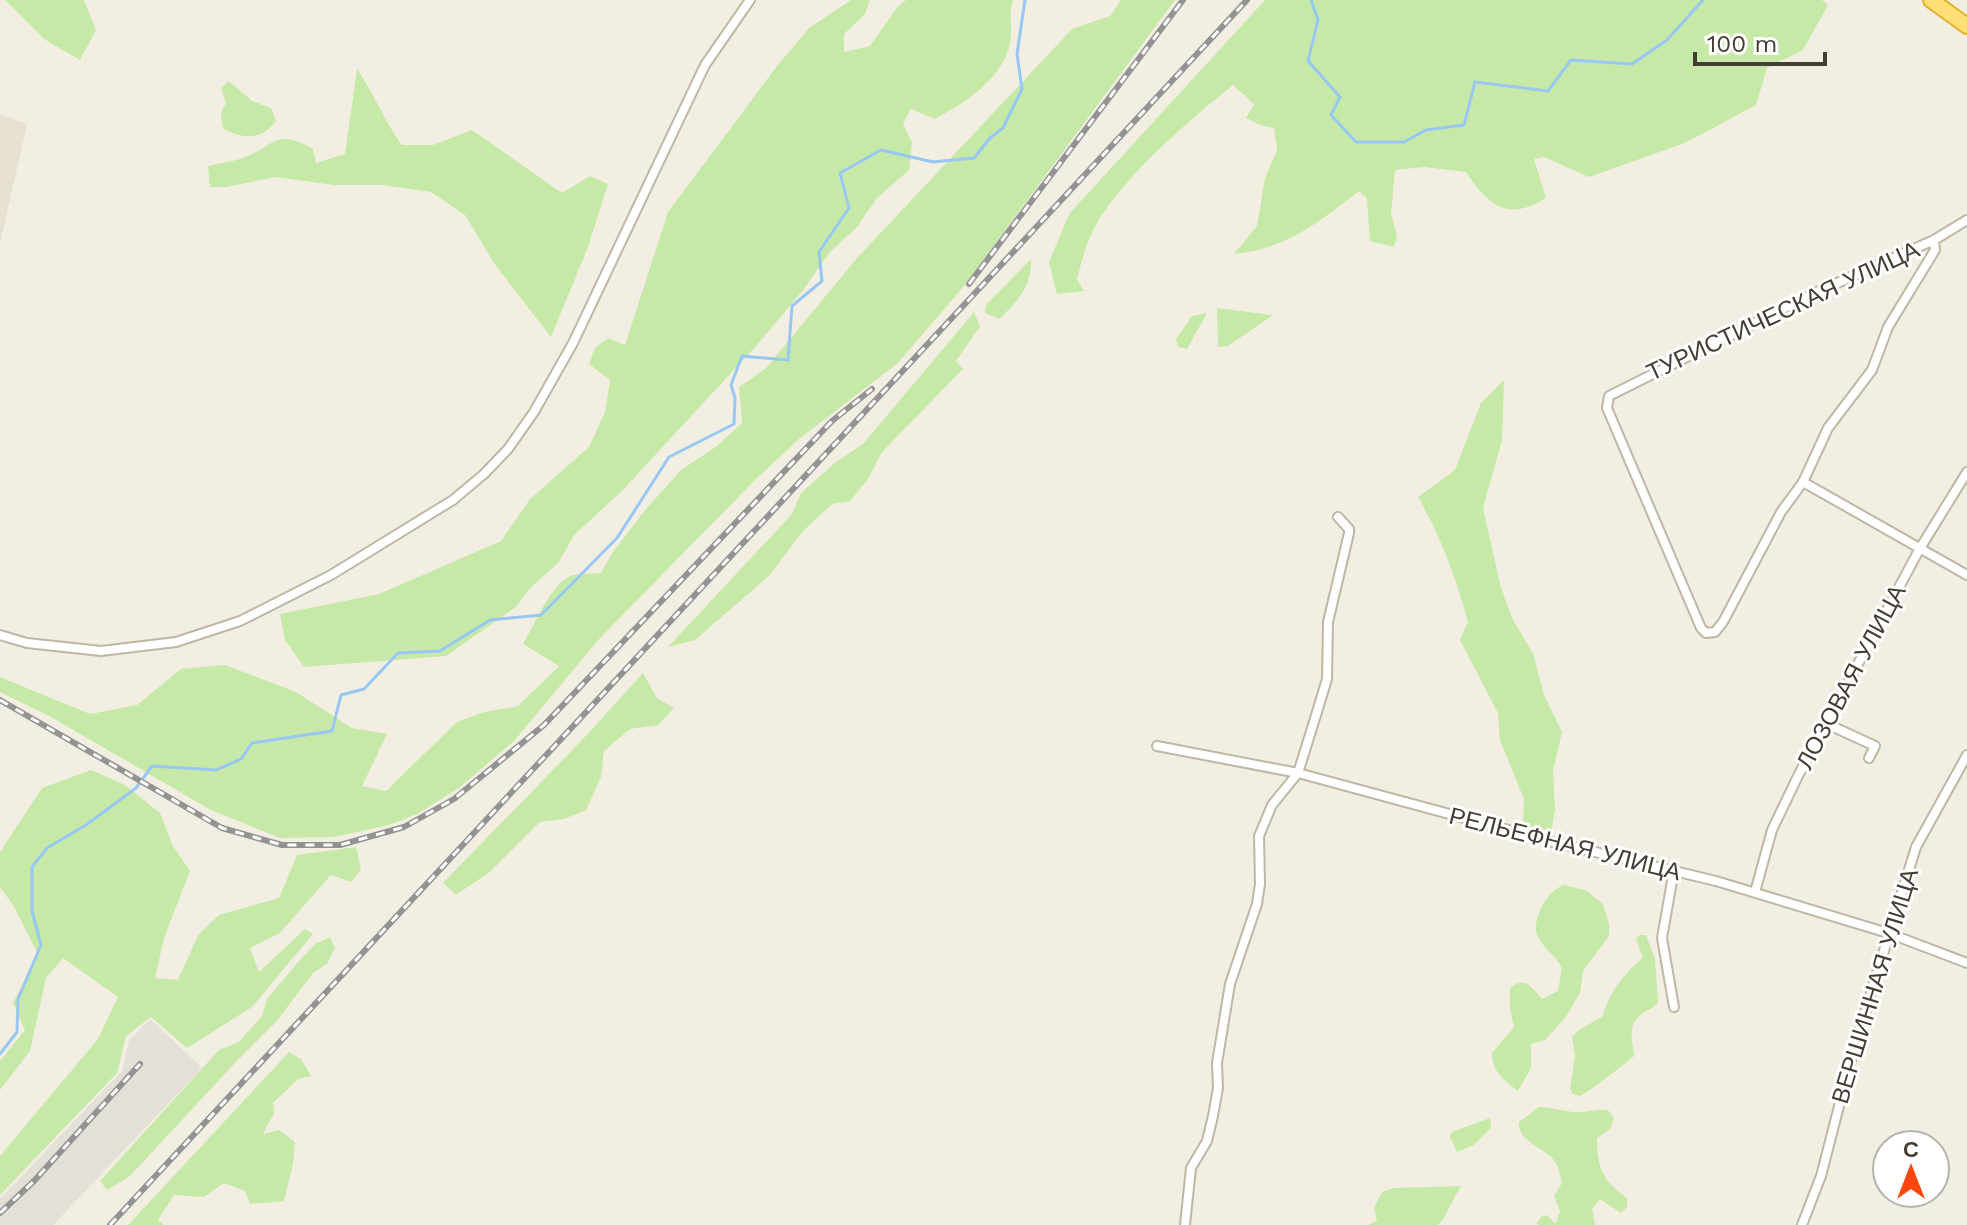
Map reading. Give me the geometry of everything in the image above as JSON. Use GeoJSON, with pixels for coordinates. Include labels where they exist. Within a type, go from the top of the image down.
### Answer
{"type":"FeatureCollection","features":[{"type":"Feature","properties":{"kind":"highway"},"geometry":{"type":"LineString","coordinates":[[1931,0],[1967,26]]}},
{"type":"Feature","properties":{"kind":"street"},"geometry":{"type":"LineString","coordinates":[[0,635],[27,643],[101,651],[176,642],[240,621],[331,575],[453,500],[484,474],[508,449],[573,343],[705,65],[750,0]]}},
{"type":"Feature","properties":{"kind":"street","name":"ТУРИСТИЧЕСКАЯ УЛИЦА"},"geometry":{"type":"LineString","coordinates":[[1803,482],[1781,512],[1723,622],[1715,632],[1706,633],[1701,628],[1607,408],[1609,396],[1815,293],[1934,240],[1967,220]]}},
{"type":"Feature","properties":{"kind":"street"},"geometry":{"type":"LineString","coordinates":[[1934,240],[1935,250],[1888,327],[1872,370],[1828,428],[1803,482],[1967,575]]}},
{"type":"Feature","properties":{"kind":"street","name":"ЛОЗОВАЯ УЛИЦА"},"geometry":{"type":"LineString","coordinates":[[1755,892],[1776,820],[1919,550],[1967,472]]}},
{"type":"Feature","properties":{"kind":"street"},"geometry":{"type":"LineString","coordinates":[[1185,1225],[1191,1168],[1207,1141],[1213,1116],[1218,1088],[1217,1063],[1230,984],[1257,904],[1260,884],[1259,836],[1272,805],[1298,773],[1327,679],[1328,622],[1349,533],[1338,517]]}},
{"type":"Feature","properties":{"kind":"street"},"geometry":{"type":"LineString","coordinates":[[1827,724],[1875,746],[1869,758]]}},
{"type":"Feature","properties":{"kind":"street","name":"РЕЛЬЕФНАЯ УЛИЦА"},"geometry":{"type":"LineString","coordinates":[[1157,746],[1298,773],[1534,838],[1674,870],[1888,933],[1967,963]]}},
{"type":"Feature","properties":{"kind":"street","name":"ВЕРШИННАЯ УЛИЦА"},"geometry":{"type":"LineString","coordinates":[[1802,1225],[1821,1176],[1854,1048],[1916,847],[1967,755]]}},
{"type":"Feature","properties":{"kind":"street"},"geometry":{"type":"LineString","coordinates":[[1674,870],[1662,938],[1674,1007]]}},
{"type":"Feature","properties":{"kind":"shaded area"},"geometry":{"type":"Polygon","coordinates":[[[0,114],[27,124],[0,244],[0,114]]]}},
{"type":"Feature","properties":{"kind":"shaded area"},"geometry":{"type":"Polygon","coordinates":[[[150,1019],[202,1068],[53,1225],[0,1225],[0,1199],[122,1071],[129,1041],[150,1019]]]}},
{"type":"Feature","properties":{"kind":"green space"},"geometry":{"type":"Polygon","coordinates":[[[5,0],[84,0],[96,30],[80,60],[44,39],[5,0]]]}},
{"type":"Feature","properties":{"kind":"green space"},"geometry":{"type":"Polygon","coordinates":[[[851,0],[870,0],[865,14],[844,34],[844,52],[870,46],[898,6],[906,0],[1013,0],[1006,57],[981,89],[935,119],[911,109],[903,123],[912,143],[909,170],[877,198],[857,227],[828,254],[804,289],[756,346],[620,493],[575,534],[558,563],[529,589],[516,607],[446,656],[304,667],[285,640],[280,614],[379,594],[501,541],[530,499],[589,447],[605,412],[610,380],[589,364],[595,348],[608,338],[625,345],[668,212],[809,28],[851,0]]]}},
{"type":"Feature","properties":{"kind":"green space"},"geometry":{"type":"Polygon","coordinates":[[[1121,0],[1175,0],[964,286],[898,363],[799,439],[756,479],[600,638],[515,740],[459,788],[417,814],[389,825],[334,837],[280,838],[211,810],[51,717],[0,692],[0,677],[90,714],[137,705],[181,669],[225,665],[296,692],[352,728],[387,734],[362,786],[386,791],[457,722],[484,712],[518,706],[559,666],[523,644],[556,587],[570,576],[601,573],[612,553],[646,509],[681,470],[717,446],[742,423],[739,387],[766,368],[857,258],[1072,29],[1110,16],[1121,0]]]}},
{"type":"Feature","properties":{"kind":"green space"},"geometry":{"type":"Polygon","coordinates":[[[1265,0],[1822,0],[1828,5],[1803,50],[1767,68],[1756,105],[1685,143],[1589,177],[1544,157],[1534,159],[1546,198],[1533,205],[1521,209],[1500,207],[1483,194],[1466,172],[1424,167],[1395,170],[1391,214],[1397,235],[1394,247],[1370,241],[1367,198],[1359,191],[1316,223],[1286,240],[1234,254],[1257,226],[1265,178],[1277,150],[1274,128],[1246,118],[1254,104],[1233,85],[1160,148],[1111,203],[1094,228],[1083,256],[1077,279],[1084,291],[1057,294],[1049,262],[1069,214],[1265,0]]]}},
{"type":"Feature","properties":{"kind":"green space"},"geometry":{"type":"Polygon","coordinates":[[[357,69],[402,145],[433,145],[472,130],[562,193],[590,176],[608,184],[588,247],[551,337],[496,266],[465,215],[431,192],[275,177],[226,187],[210,187],[208,166],[240,159],[277,140],[291,140],[313,149],[316,163],[345,154],[357,69]]]}},
{"type":"Feature","properties":{"kind":"green space"},"geometry":{"type":"Polygon","coordinates":[[[229,81],[252,101],[271,108],[276,121],[264,132],[252,136],[238,135],[223,129],[221,113],[226,103],[221,88],[229,81]]]}},
{"type":"Feature","properties":{"kind":"green space"},"geometry":{"type":"Polygon","coordinates":[[[1031,259],[1026,285],[1012,306],[999,319],[985,313],[986,305],[1031,259]]]}},
{"type":"Feature","properties":{"kind":"green space"},"geometry":{"type":"Polygon","coordinates":[[[1217,308],[1273,315],[1228,346],[1218,347],[1217,308]]]}},
{"type":"Feature","properties":{"kind":"green space"},"geometry":{"type":"Polygon","coordinates":[[[974,312],[980,326],[956,361],[963,369],[882,452],[868,479],[850,501],[832,504],[803,531],[769,576],[695,640],[668,647],[792,514],[801,493],[836,462],[863,444],[974,312]]]}},
{"type":"Feature","properties":{"kind":"green space"},"geometry":{"type":"Polygon","coordinates":[[[1207,313],[1187,349],[1178,347],[1176,339],[1192,316],[1207,313]]]}},
{"type":"Feature","properties":{"kind":"green space"},"geometry":{"type":"Polygon","coordinates":[[[1504,380],[1502,440],[1483,508],[1501,588],[1513,620],[1533,653],[1544,695],[1562,732],[1553,771],[1555,809],[1552,829],[1532,828],[1523,823],[1524,799],[1500,740],[1498,713],[1460,640],[1468,622],[1441,543],[1418,497],[1455,470],[1481,403],[1504,380]]]}},
{"type":"Feature","properties":{"kind":"green space"},"geometry":{"type":"Polygon","coordinates":[[[643,673],[657,698],[674,708],[658,725],[630,729],[604,751],[601,777],[586,810],[564,819],[540,822],[491,871],[456,895],[443,883],[643,673]]]}},
{"type":"Feature","properties":{"kind":"green space"},"geometry":{"type":"Polygon","coordinates":[[[91,770],[125,785],[160,813],[173,846],[190,871],[164,938],[155,978],[178,980],[198,935],[219,915],[279,898],[297,855],[356,847],[361,870],[351,882],[331,875],[280,933],[250,948],[259,972],[305,929],[313,934],[252,1007],[187,1048],[151,1017],[126,1036],[117,1073],[0,1195],[0,1156],[98,1039],[118,997],[63,958],[46,978],[30,1051],[0,1090],[0,1061],[25,1030],[13,1003],[38,954],[13,905],[0,887],[0,852],[42,788],[91,770]]]}},
{"type":"Feature","properties":{"kind":"green space"},"geometry":{"type":"Polygon","coordinates":[[[1565,885],[1587,891],[1603,904],[1609,936],[1583,971],[1580,993],[1565,1018],[1545,1040],[1531,1044],[1531,1068],[1518,1091],[1497,1070],[1492,1053],[1514,1027],[1510,988],[1525,983],[1542,999],[1558,991],[1562,968],[1538,937],[1536,923],[1542,906],[1552,892],[1565,885]]]}},
{"type":"Feature","properties":{"kind":"green space"},"geometry":{"type":"Polygon","coordinates":[[[1646,935],[1655,959],[1658,1002],[1634,1023],[1634,1056],[1585,1093],[1580,1096],[1573,1094],[1570,1089],[1575,1055],[1572,1037],[1602,1017],[1618,984],[1643,958],[1636,938],[1646,935]]]}},
{"type":"Feature","properties":{"kind":"green space"},"geometry":{"type":"Polygon","coordinates":[[[330,937],[335,948],[327,964],[313,973],[276,1022],[130,1176],[107,1190],[100,1181],[219,1050],[239,1042],[262,1016],[267,999],[315,944],[330,937]]]}},
{"type":"Feature","properties":{"kind":"green space"},"geometry":{"type":"Polygon","coordinates":[[[289,1052],[301,1059],[311,1076],[298,1079],[273,1103],[274,1113],[263,1134],[279,1130],[295,1142],[284,1201],[250,1204],[245,1191],[224,1183],[204,1197],[174,1195],[158,1220],[164,1225],[128,1225],[289,1052]]]}},
{"type":"Feature","properties":{"kind":"green space"},"geometry":{"type":"Polygon","coordinates":[[[1539,1107],[1574,1112],[1608,1110],[1614,1118],[1610,1129],[1597,1138],[1598,1158],[1612,1186],[1627,1198],[1627,1207],[1621,1213],[1600,1199],[1592,1209],[1595,1225],[1537,1223],[1547,1215],[1556,1223],[1560,1211],[1554,1196],[1562,1183],[1553,1159],[1526,1139],[1519,1129],[1519,1122],[1539,1107]]]}},
{"type":"Feature","properties":{"kind":"green space"},"geometry":{"type":"Polygon","coordinates":[[[1490,1118],[1491,1128],[1474,1145],[1457,1152],[1450,1137],[1452,1132],[1490,1118]]]}},
{"type":"Feature","properties":{"kind":"green space"},"geometry":{"type":"Polygon","coordinates":[[[1461,1186],[1437,1225],[1368,1225],[1377,1221],[1374,1208],[1382,1192],[1394,1188],[1461,1186]]]}},
{"type":"Feature","properties":{"kind":"waterway"},"geometry":{"type":"LineString","coordinates":[[0,1054],[17,1032],[18,999],[41,945],[32,911],[32,867],[47,848],[86,825],[136,788],[152,766],[216,770],[241,759],[252,743],[332,731],[341,695],[364,689],[398,653],[440,651],[490,620],[541,615],[617,538],[669,457],[734,424],[735,398],[731,385],[742,356],[788,360],[792,306],[822,281],[819,252],[849,208],[840,173],[881,150],[933,162],[974,158],[1003,128],[1022,89],[1017,54],[1025,0]]}},
{"type":"Feature","properties":{"kind":"waterway"},"geometry":{"type":"LineString","coordinates":[[1311,0],[1318,20],[1308,61],[1340,97],[1331,115],[1356,142],[1404,142],[1426,130],[1464,125],[1475,82],[1548,91],[1571,60],[1632,64],[1667,40],[1703,0]]}},
{"type":"Feature","properties":{"kind":"railway"},"geometry":{"type":"LineString","coordinates":[[969,284],[1183,0]]}},
{"type":"Feature","properties":{"kind":"railway"},"geometry":{"type":"LineString","coordinates":[[110,1225],[1247,0]]}},
{"type":"Feature","properties":{"kind":"railway"},"geometry":{"type":"LineString","coordinates":[[0,700],[222,828],[282,845],[340,845],[404,827],[454,799],[544,725],[832,421],[872,389]]}},
{"type":"Feature","properties":{"kind":"railway"},"geometry":{"type":"LineString","coordinates":[[0,1213],[34,1181],[140,1064]]}}]}
